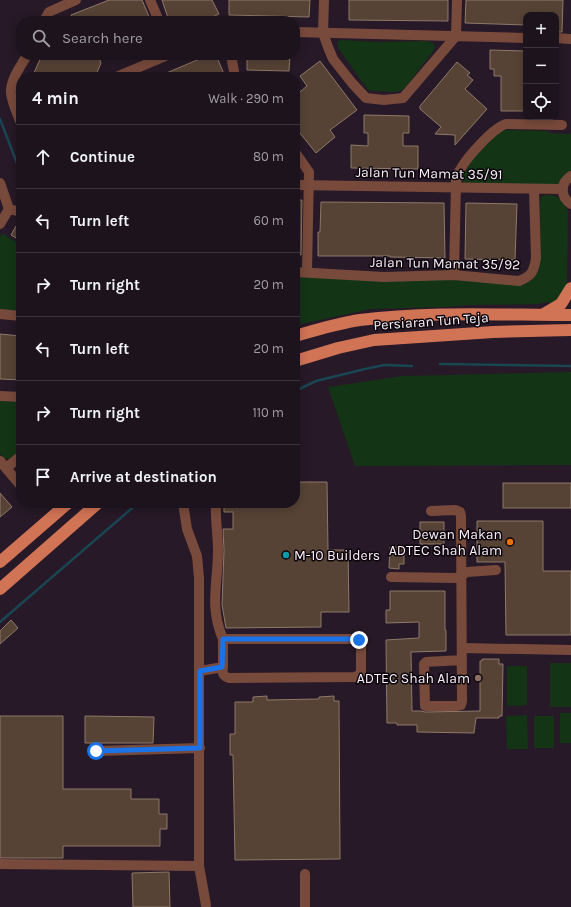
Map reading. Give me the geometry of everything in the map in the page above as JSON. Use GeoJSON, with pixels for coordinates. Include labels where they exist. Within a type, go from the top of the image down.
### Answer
{"type":"FeatureCollection","features":[{"type":"Feature","properties":{"kind":"main road"},"geometry":{"type":"LineString","coordinates":[[543,315],[561,304],[571,288]]}},
{"type":"Feature","properties":{"kind":"main road","name":"Persiaran Tun Teja"},"geometry":{"type":"LineString","coordinates":[[300,335],[358,320],[397,316],[571,315]]}},
{"type":"Feature","properties":{"kind":"main road","name":"Persiaran Tun Teja"},"geometry":{"type":"LineString","coordinates":[[300,359],[338,348],[374,340],[493,332],[571,330]]}},
{"type":"Feature","properties":{"kind":"main road"},"geometry":{"type":"LineString","coordinates":[[0,562],[62,508]]}},
{"type":"Feature","properties":{"kind":"main road"},"geometry":{"type":"LineString","coordinates":[[0,589],[92,508]]}},
{"type":"Feature","properties":{"kind":"street"},"geometry":{"type":"LineString","coordinates":[[47,16],[49,12],[76,0]]}},
{"type":"Feature","properties":{"kind":"street"},"geometry":{"type":"LineString","coordinates":[[150,0],[157,16]]}},
{"type":"Feature","properties":{"kind":"street"},"geometry":{"type":"LineString","coordinates":[[324,0],[323,33],[333,59],[366,98],[384,100],[403,98],[456,36],[457,0]]}},
{"type":"Feature","properties":{"kind":"street"},"geometry":{"type":"LineString","coordinates":[[300,32],[523,38]]}},
{"type":"Feature","properties":{"kind":"street"},"geometry":{"type":"LineString","coordinates":[[559,38],[571,39]]}},
{"type":"Feature","properties":{"kind":"street"},"geometry":{"type":"LineString","coordinates":[[18,72],[24,60]]}},
{"type":"Feature","properties":{"kind":"street"},"geometry":{"type":"LineString","coordinates":[[128,72],[156,60]]}},
{"type":"Feature","properties":{"kind":"street"},"geometry":{"type":"LineString","coordinates":[[232,60],[234,72]]}},
{"type":"Feature","properties":{"kind":"street"},"geometry":{"type":"LineString","coordinates":[[16,76],[11,91],[12,100],[16,110]]}},
{"type":"Feature","properties":{"kind":"street"},"geometry":{"type":"LineString","coordinates":[[454,275],[455,187],[460,170],[479,147],[499,127],[506,124],[562,125]]}},
{"type":"Feature","properties":{"kind":"street"},"geometry":{"type":"LineString","coordinates":[[300,159],[309,172],[307,272]]}},
{"type":"Feature","properties":{"kind":"street"},"geometry":{"type":"LineString","coordinates":[[571,176],[564,182],[562,189],[564,198],[571,204]]}},
{"type":"Feature","properties":{"kind":"street"},"geometry":{"type":"LineString","coordinates":[[0,183],[9,209]]}},
{"type":"Feature","properties":{"kind":"street","name":"Jalan Tun Mamat 35/91"},"geometry":{"type":"LineString","coordinates":[[300,184],[562,189]]}},
{"type":"Feature","properties":{"kind":"street","name":"Jalan Tun Mamat 35/92"},"geometry":{"type":"LineString","coordinates":[[300,272],[384,276],[454,275],[519,280],[527,278],[534,269],[536,258],[534,189]]}},
{"type":"Feature","properties":{"kind":"street"},"geometry":{"type":"LineString","coordinates":[[9,209],[16,211]]}},
{"type":"Feature","properties":{"kind":"street"},"geometry":{"type":"LineString","coordinates":[[0,224],[9,209]]}},
{"type":"Feature","properties":{"kind":"street"},"geometry":{"type":"LineString","coordinates":[[0,314],[16,316]]}},
{"type":"Feature","properties":{"kind":"street"},"geometry":{"type":"LineString","coordinates":[[0,396],[16,398]]}},
{"type":"Feature","properties":{"kind":"street"},"geometry":{"type":"LineString","coordinates":[[16,458],[3,465],[16,480]]}},
{"type":"Feature","properties":{"kind":"street"},"geometry":{"type":"LineString","coordinates":[[184,508],[187,529],[197,556],[199,578],[199,866],[208,906]]}},
{"type":"Feature","properties":{"kind":"street"},"geometry":{"type":"LineString","coordinates":[[216,508],[218,551],[215,580],[215,610],[217,623],[223,639],[222,673],[227,677],[258,678],[356,677],[360,674],[360,643],[357,640],[223,639]]}},
{"type":"Feature","properties":{"kind":"street"},"geometry":{"type":"LineString","coordinates":[[431,512],[455,510],[460,512],[462,574],[462,648],[462,660],[462,702],[461,705],[457,706],[425,706],[424,664],[426,662],[462,660]]}},
{"type":"Feature","properties":{"kind":"street"},"geometry":{"type":"LineString","coordinates":[[391,577],[457,578],[467,572],[496,570]]}},
{"type":"Feature","properties":{"kind":"street"},"geometry":{"type":"LineString","coordinates":[[199,625],[217,623]]}},
{"type":"Feature","properties":{"kind":"street"},"geometry":{"type":"LineString","coordinates":[[462,648],[571,650]]}},
{"type":"Feature","properties":{"kind":"street"},"geometry":{"type":"LineString","coordinates":[[200,671],[222,667]]}},
{"type":"Feature","properties":{"kind":"street"},"geometry":{"type":"LineString","coordinates":[[96,751],[200,748]]}},
{"type":"Feature","properties":{"kind":"street"},"geometry":{"type":"LineString","coordinates":[[0,864],[199,866]]}},
{"type":"Feature","properties":{"kind":"street"},"geometry":{"type":"LineString","coordinates":[[305,874],[305,907]]}},
{"type":"Feature","properties":{"kind":"green space"},"geometry":{"type":"Polygon","coordinates":[[[341,40],[379,42],[427,41],[433,43],[435,46],[434,50],[405,88],[396,92],[372,91],[368,90],[338,48],[337,42],[341,40]]]}},
{"type":"Feature","properties":{"kind":"green space"},"geometry":{"type":"Polygon","coordinates":[[[507,130],[548,131],[549,133],[571,134],[571,172],[556,185],[463,183],[465,171],[475,157],[497,133],[507,130]]]}},
{"type":"Feature","properties":{"kind":"green space"},"geometry":{"type":"Polygon","coordinates":[[[544,195],[559,198],[568,210],[567,286],[555,304],[546,302],[538,304],[371,309],[300,324],[300,277],[531,281],[538,272],[541,259],[541,197],[544,195]]]}},
{"type":"Feature","properties":{"kind":"green space"},"geometry":{"type":"Polygon","coordinates":[[[2,233],[16,242],[16,311],[0,310],[0,237],[2,233]]]}},
{"type":"Feature","properties":{"kind":"green space"},"geometry":{"type":"Polygon","coordinates":[[[571,372],[571,465],[355,466],[328,387],[403,376],[571,372]]]}},
{"type":"Feature","properties":{"kind":"green space"},"geometry":{"type":"Polygon","coordinates":[[[0,401],[16,402],[16,456],[8,459],[0,454],[0,401]]]}},
{"type":"Feature","properties":{"kind":"green space"},"geometry":{"type":"Polygon","coordinates":[[[550,663],[571,663],[571,707],[550,707],[550,663]]]}},
{"type":"Feature","properties":{"kind":"green space"},"geometry":{"type":"Polygon","coordinates":[[[507,666],[527,666],[527,705],[507,706],[507,666]]]}},
{"type":"Feature","properties":{"kind":"green space"},"geometry":{"type":"Polygon","coordinates":[[[560,713],[571,713],[571,743],[560,743],[560,713]]]}},
{"type":"Feature","properties":{"kind":"green space"},"geometry":{"type":"Polygon","coordinates":[[[527,715],[528,749],[507,749],[506,716],[527,715]]]}},
{"type":"Feature","properties":{"kind":"green space"},"geometry":{"type":"Polygon","coordinates":[[[534,716],[554,716],[554,748],[534,748],[534,716]]]}},
{"type":"Feature","properties":{"kind":"building"},"geometry":{"type":"Polygon","coordinates":[[[109,0],[142,0],[149,16],[72,16],[109,0]]]}},
{"type":"Feature","properties":{"kind":"building"},"geometry":{"type":"Polygon","coordinates":[[[162,0],[212,0],[219,14],[215,16],[167,16],[162,0]]]}},
{"type":"Feature","properties":{"kind":"building"},"geometry":{"type":"Polygon","coordinates":[[[229,0],[310,0],[309,17],[229,15],[229,0]]]}},
{"type":"Feature","properties":{"kind":"building"},"geometry":{"type":"Polygon","coordinates":[[[349,0],[448,0],[448,21],[349,20],[349,0]]]}},
{"type":"Feature","properties":{"kind":"building"},"geometry":{"type":"Polygon","coordinates":[[[466,0],[563,0],[562,32],[559,32],[559,12],[523,12],[523,25],[465,23],[466,0]]]}},
{"type":"Feature","properties":{"kind":"building"},"geometry":{"type":"Polygon","coordinates":[[[490,50],[523,51],[523,111],[501,111],[501,76],[494,76],[494,69],[490,69],[490,50]]]}},
{"type":"Feature","properties":{"kind":"building"},"geometry":{"type":"Polygon","coordinates":[[[40,60],[100,60],[101,63],[97,72],[34,72],[40,60]]]}},
{"type":"Feature","properties":{"kind":"building"},"geometry":{"type":"Polygon","coordinates":[[[197,60],[218,60],[223,72],[169,72],[197,60]]]}},
{"type":"Feature","properties":{"kind":"building"},"geometry":{"type":"Polygon","coordinates":[[[247,60],[290,60],[289,71],[247,70],[247,60]]]}},
{"type":"Feature","properties":{"kind":"building"},"geometry":{"type":"Polygon","coordinates":[[[320,61],[357,110],[330,130],[335,137],[316,153],[300,133],[300,92],[307,86],[300,76],[320,61]]]}},
{"type":"Feature","properties":{"kind":"building"},"geometry":{"type":"Polygon","coordinates":[[[457,62],[470,73],[467,75],[473,80],[465,89],[487,109],[455,145],[455,135],[435,134],[441,127],[420,109],[420,106],[457,62]]]}},
{"type":"Feature","properties":{"kind":"building"},"geometry":{"type":"Polygon","coordinates":[[[364,115],[409,116],[409,133],[403,133],[403,146],[418,146],[418,169],[351,168],[351,145],[368,146],[368,133],[364,133],[364,115]]]}},
{"type":"Feature","properties":{"kind":"building"},"geometry":{"type":"Polygon","coordinates":[[[300,200],[302,200],[301,255],[300,200]]]}},
{"type":"Feature","properties":{"kind":"building"},"geometry":{"type":"Polygon","coordinates":[[[321,202],[444,203],[445,258],[318,256],[318,232],[320,232],[321,202]]]}},
{"type":"Feature","properties":{"kind":"building"},"geometry":{"type":"Polygon","coordinates":[[[466,203],[517,204],[515,260],[465,259],[466,203]]]}},
{"type":"Feature","properties":{"kind":"building"},"geometry":{"type":"Polygon","coordinates":[[[16,226],[16,238],[11,235],[16,226]]]}},
{"type":"Feature","properties":{"kind":"building"},"geometry":{"type":"Polygon","coordinates":[[[0,334],[16,336],[16,380],[0,379],[0,334]]]}},
{"type":"Feature","properties":{"kind":"building","name":"M-10 Builders"},"geometry":{"type":"Polygon","coordinates":[[[300,482],[327,482],[328,550],[348,550],[349,612],[321,612],[321,627],[226,628],[222,605],[224,550],[223,529],[233,529],[233,512],[224,512],[224,508],[300,508],[300,482]]]}},
{"type":"Feature","properties":{"kind":"building"},"geometry":{"type":"Polygon","coordinates":[[[503,483],[571,483],[571,508],[503,508],[503,483]]]}},
{"type":"Feature","properties":{"kind":"building"},"geometry":{"type":"Polygon","coordinates":[[[0,493],[12,507],[0,517],[0,493]]]}},
{"type":"Feature","properties":{"kind":"building"},"geometry":{"type":"Polygon","coordinates":[[[477,521],[543,521],[543,571],[571,571],[571,635],[506,635],[505,562],[477,562],[477,521]]]}},
{"type":"Feature","properties":{"kind":"building"},"geometry":{"type":"Polygon","coordinates":[[[420,522],[444,522],[444,544],[420,544],[420,522]]]}},
{"type":"Feature","properties":{"kind":"building"},"geometry":{"type":"Polygon","coordinates":[[[390,547],[404,547],[404,564],[399,564],[399,569],[389,568],[390,547]]]}},
{"type":"Feature","properties":{"kind":"building"},"geometry":{"type":"Polygon","coordinates":[[[390,591],[445,591],[446,651],[411,652],[412,711],[480,711],[480,661],[482,661],[482,659],[499,659],[499,664],[503,664],[502,716],[499,716],[499,718],[476,718],[474,733],[417,732],[417,725],[397,725],[397,723],[387,723],[386,640],[419,638],[419,622],[386,623],[386,610],[390,610],[390,591]]]}},
{"type":"Feature","properties":{"kind":"building"},"geometry":{"type":"Polygon","coordinates":[[[11,620],[18,628],[0,644],[0,631],[11,620]]]}},
{"type":"Feature","properties":{"kind":"building"},"geometry":{"type":"Polygon","coordinates":[[[267,696],[267,700],[319,699],[319,697],[334,696],[334,701],[339,701],[340,859],[235,860],[233,755],[230,755],[230,734],[235,734],[235,702],[253,702],[253,697],[267,696]]]}},
{"type":"Feature","properties":{"kind":"building"},"geometry":{"type":"Polygon","coordinates":[[[0,716],[63,716],[63,789],[131,789],[131,799],[159,799],[159,814],[167,814],[167,829],[160,829],[160,846],[63,846],[63,858],[0,858],[0,716]]]}},
{"type":"Feature","properties":{"kind":"building"},"geometry":{"type":"Polygon","coordinates":[[[85,716],[154,717],[153,743],[85,743],[85,716]]]}},
{"type":"Feature","properties":{"kind":"building"},"geometry":{"type":"Polygon","coordinates":[[[169,872],[170,907],[133,907],[132,873],[169,872]]]}},
{"type":"Feature","properties":{"kind":"waterway"},"geometry":{"type":"LineString","coordinates":[[0,119],[16,161]]}},
{"type":"Feature","properties":{"kind":"waterway"},"geometry":{"type":"LineString","coordinates":[[440,364],[571,366]]}},
{"type":"Feature","properties":{"kind":"waterway"},"geometry":{"type":"LineString","coordinates":[[300,389],[316,381],[384,365],[412,366]]}},
{"type":"Feature","properties":{"kind":"waterway"},"geometry":{"type":"LineString","coordinates":[[0,622],[132,508]]}},
{"type":"Feature","properties":{"kind":"place","name":"Dewan Makan ADTEC Shah Alam"},"geometry":{"type":"Point","coordinates":[510,542]}},
{"type":"Feature","properties":{"kind":"place","name":"M-10 Builders"},"geometry":{"type":"Point","coordinates":[286,555]}},
{"type":"Feature","properties":{"kind":"place","name":"ADTEC Shah Alam"},"geometry":{"type":"Point","coordinates":[478,678]}},
{"type":"Feature","properties":{"kind":"route"},"geometry":{"type":"LineString","coordinates":[[96,751],[200,748],[200,671],[222,667],[223,639],[359,640]]}}]}
